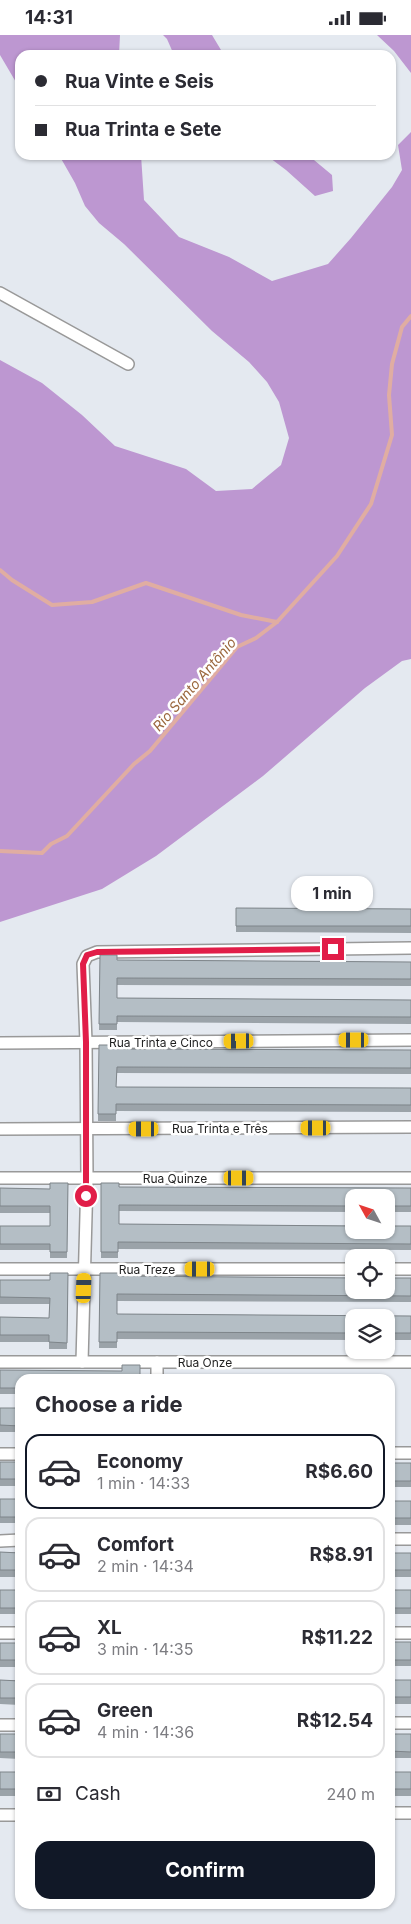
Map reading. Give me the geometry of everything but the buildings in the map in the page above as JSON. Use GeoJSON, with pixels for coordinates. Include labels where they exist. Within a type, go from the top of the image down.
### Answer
{"type":"FeatureCollection","features":[{"type":"Feature","properties":{"kind":"street"},"geometry":{"type":"LineString","coordinates":[[0,293],[128,365]]}},
{"type":"Feature","properties":{"kind":"street"},"geometry":{"type":"LineString","coordinates":[[82,1362],[87,1178],[86,1042],[83,964],[87,955],[97,952],[411,948]]}},
{"type":"Feature","properties":{"kind":"street","name":"Rua Trinta e Cinco"},"geometry":{"type":"LineString","coordinates":[[0,1043],[411,1040]]}},
{"type":"Feature","properties":{"kind":"street","name":"Rua Trinta e Três"},"geometry":{"type":"LineString","coordinates":[[0,1129],[411,1127]]}},
{"type":"Feature","properties":{"kind":"street","name":"Rua Quinze"},"geometry":{"type":"LineString","coordinates":[[0,1178],[411,1178]]}},
{"type":"Feature","properties":{"kind":"street","name":"Rua Treze"},"geometry":{"type":"LineString","coordinates":[[0,1269],[345,1269]]}},
{"type":"Feature","properties":{"kind":"street"},"geometry":{"type":"LineString","coordinates":[[395,1269],[411,1269]]}},
{"type":"Feature","properties":{"kind":"street","name":"Rua Onze"},"geometry":{"type":"LineString","coordinates":[[0,1362],[411,1362]]}},
{"type":"Feature","properties":{"kind":"street"},"geometry":{"type":"LineString","coordinates":[[157,1362],[157,1374]]}},
{"type":"Feature","properties":{"kind":"street"},"geometry":{"type":"LineString","coordinates":[[395,1453],[411,1453]]}},
{"type":"Feature","properties":{"kind":"street"},"geometry":{"type":"LineString","coordinates":[[0,1454],[15,1454]]}},
{"type":"Feature","properties":{"kind":"street"},"geometry":{"type":"LineString","coordinates":[[395,1539],[411,1539]]}},
{"type":"Feature","properties":{"kind":"street"},"geometry":{"type":"LineString","coordinates":[[0,1541],[15,1540]]}},
{"type":"Feature","properties":{"kind":"street"},"geometry":{"type":"LineString","coordinates":[[0,1633],[15,1633]]}},
{"type":"Feature","properties":{"kind":"street"},"geometry":{"type":"LineString","coordinates":[[395,1633],[411,1633]]}},
{"type":"Feature","properties":{"kind":"street"},"geometry":{"type":"LineString","coordinates":[[395,1723],[411,1723]]}},
{"type":"Feature","properties":{"kind":"street"},"geometry":{"type":"LineString","coordinates":[[0,1725],[15,1725]]}},
{"type":"Feature","properties":{"kind":"street"},"geometry":{"type":"LineString","coordinates":[[395,1813],[411,1813]]}},
{"type":"Feature","properties":{"kind":"street"},"geometry":{"type":"LineString","coordinates":[[0,1815],[15,1815]]}},
{"type":"Feature","properties":{"kind":"shaded area"},"geometry":{"type":"Polygon","coordinates":[[[0,35],[120,35],[119,50],[15,50],[15,80],[0,55],[0,35]]]}},
{"type":"Feature","properties":{"kind":"shaded area"},"geometry":{"type":"Polygon","coordinates":[[[163,35],[212,35],[221,50],[172,50],[163,35]]]}},
{"type":"Feature","properties":{"kind":"shaded area"},"geometry":{"type":"Polygon","coordinates":[[[377,35],[411,35],[411,73],[396,54],[396,50],[393,50],[377,35]]]}},
{"type":"Feature","properties":{"kind":"shaded area"},"geometry":{"type":"Polygon","coordinates":[[[411,132],[411,659],[402,661],[365,688],[263,776],[156,856],[102,889],[0,922],[0,360],[42,383],[82,415],[115,446],[186,469],[216,491],[252,489],[281,465],[289,438],[279,402],[267,382],[249,362],[212,331],[124,244],[99,223],[85,206],[62,160],[141,160],[144,200],[179,237],[229,257],[272,281],[328,264],[392,187],[402,170],[398,145],[411,132]]]}},
{"type":"Feature","properties":{"kind":"shaded area"},"geometry":{"type":"Polygon","coordinates":[[[273,160],[314,160],[332,175],[333,191],[315,196],[273,160]]]}},
{"type":"Feature","properties":{"kind":"waterway","name":"Rio Santo Antônio"},"geometry":{"type":"LineString","coordinates":[[0,851],[42,853],[51,844],[67,836],[134,764],[150,751],[237,647],[256,638],[277,622],[337,556],[371,504],[392,435],[389,395],[392,364],[402,327],[411,316]]}},
{"type":"Feature","properties":{"kind":"waterway"},"geometry":{"type":"LineString","coordinates":[[0,570],[12,580],[52,605],[92,602],[146,583],[241,615],[277,622]]}},
{"type":"Feature","properties":{"kind":"route"},"geometry":{"type":"LineString","coordinates":[[86,1196],[86,1042],[83,964],[87,955],[97,952],[333,949]]}}]}
